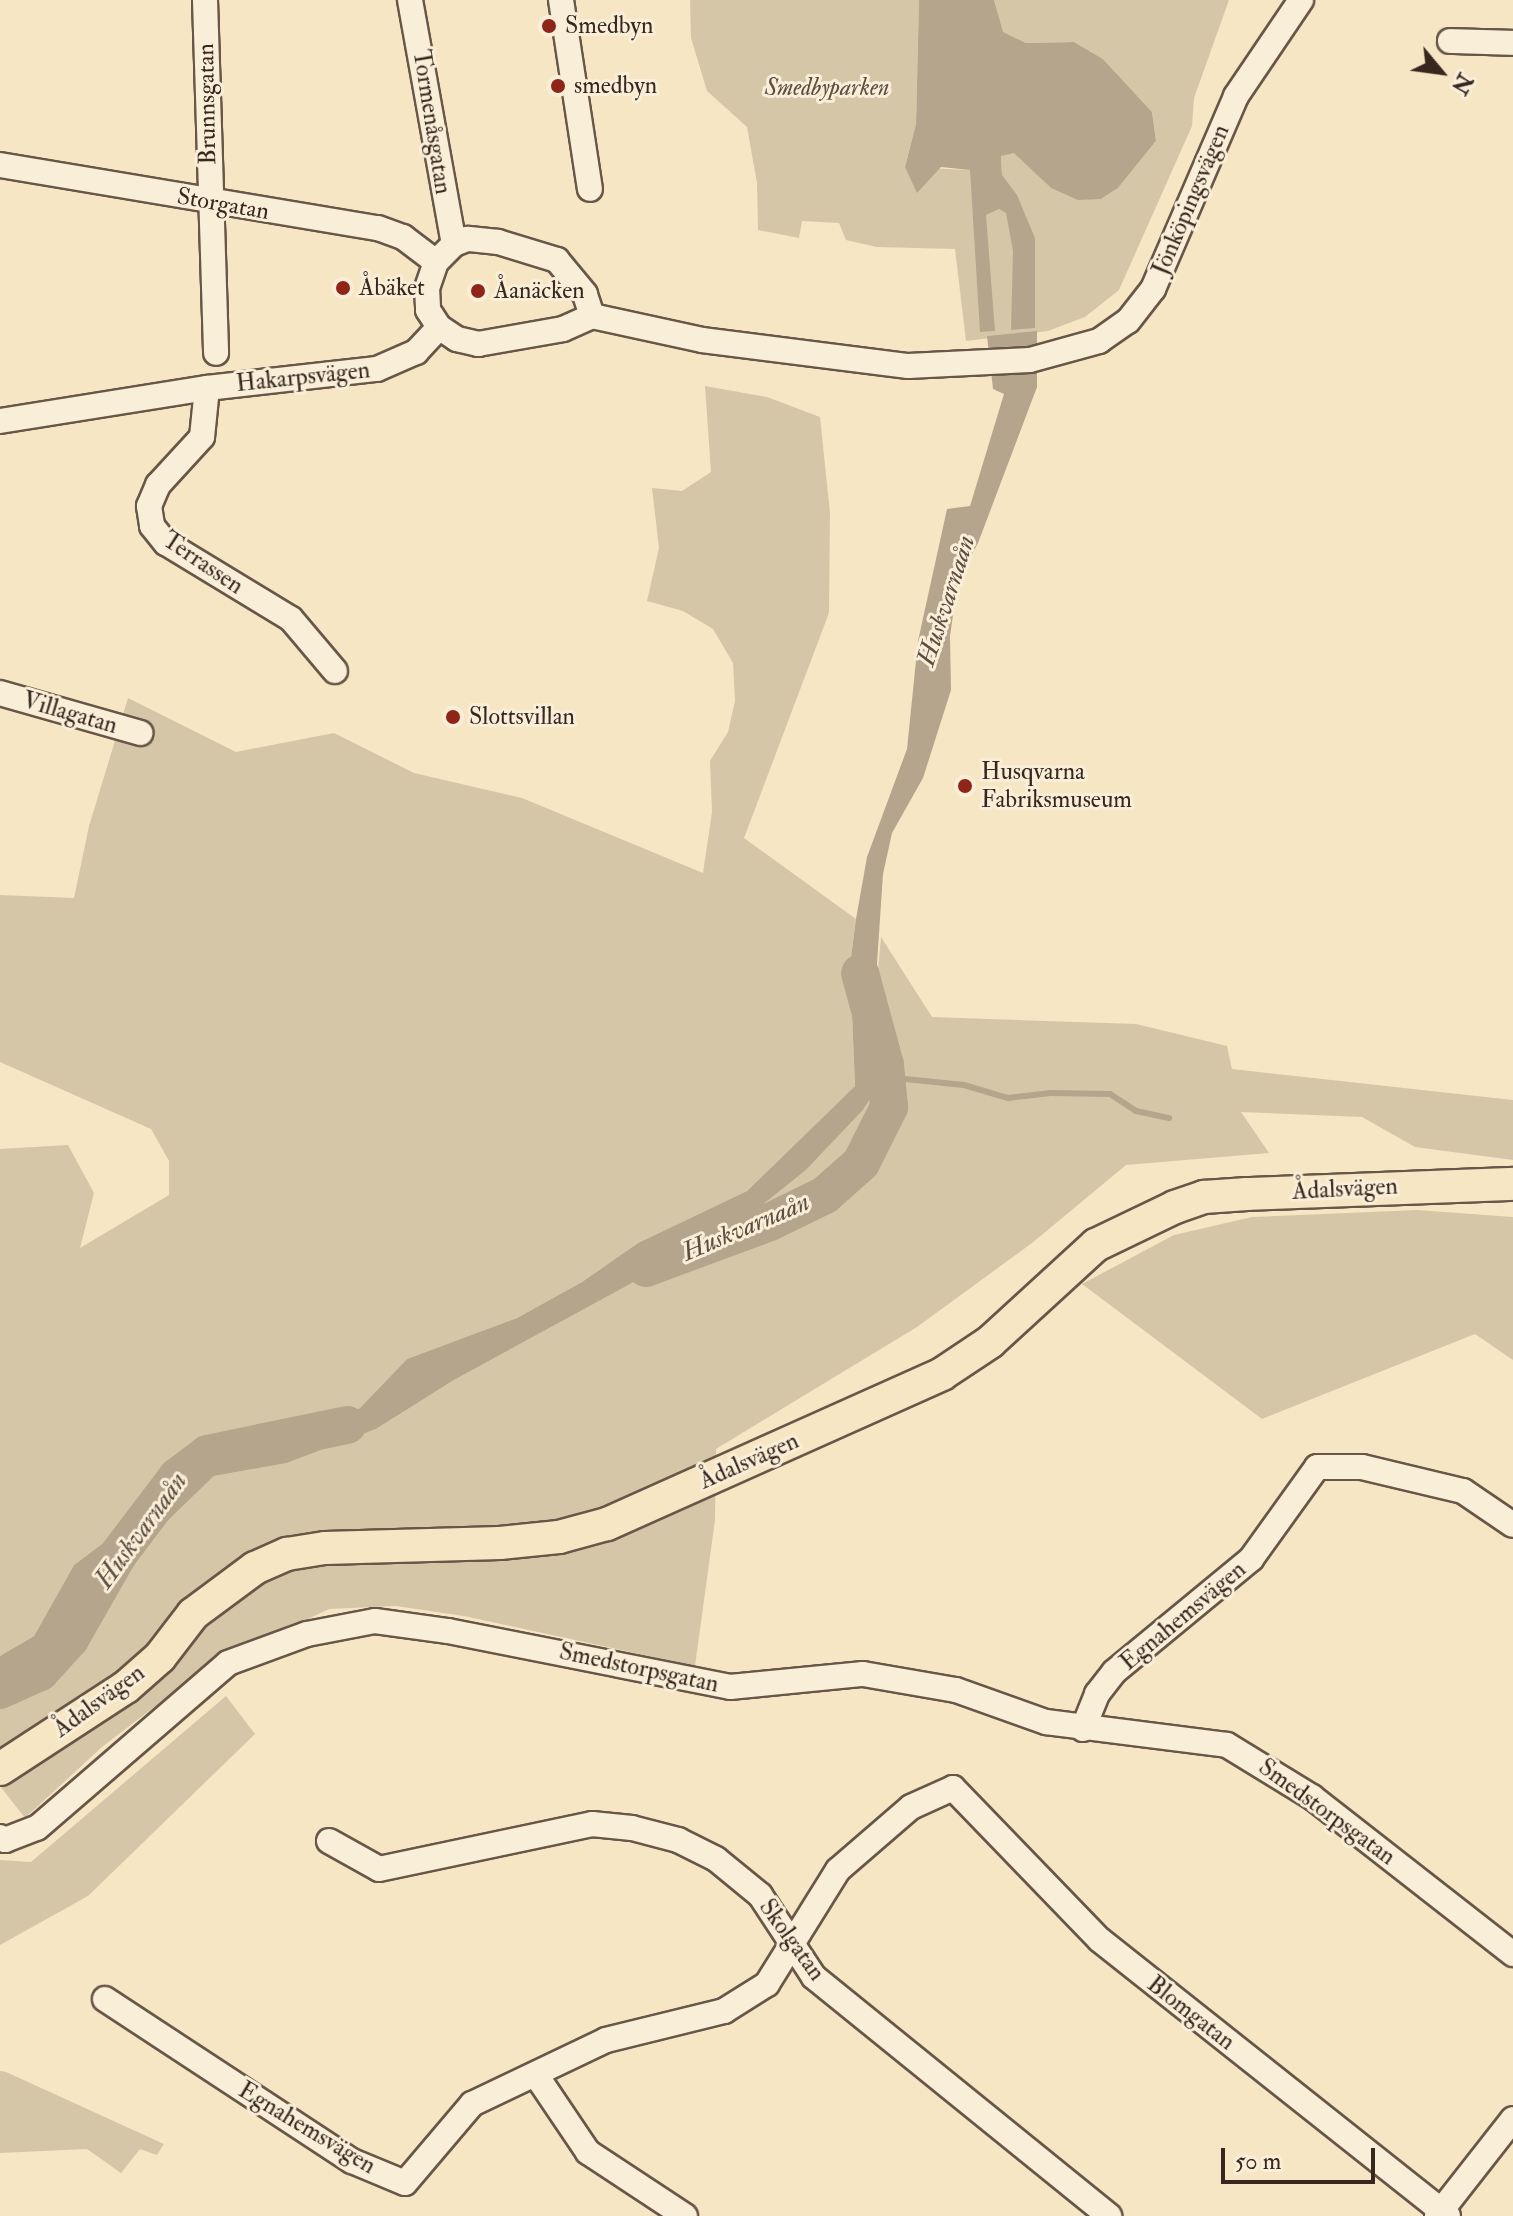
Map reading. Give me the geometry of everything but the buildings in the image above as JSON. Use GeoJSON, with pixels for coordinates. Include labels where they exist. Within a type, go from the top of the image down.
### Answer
{"type":"FeatureCollection","features":[{"type":"Feature","properties":{"kind":"main road","name":"Ådalsvägen"},"geometry":{"type":"LineString","coordinates":[[0,1769],[126,1687],[160,1657],[193,1614],[255,1568],[287,1554],[325,1548],[500,1543],[607,1524],[942,1374],[990,1342],[1096,1245],[1175,1207],[1204,1197],[1247,1194],[1513,1184]]}},
{"type":"Feature","properties":{"kind":"street","name":"Brunnsgatan"},"geometry":{"type":"LineString","coordinates":[[205,0],[216,353]]}},
{"type":"Feature","properties":{"kind":"street","name":"Tormenåsgatan"},"geometry":{"type":"LineString","coordinates":[[410,0],[454,244]]}},
{"type":"Feature","properties":{"kind":"street"},"geometry":{"type":"LineString","coordinates":[[561,0],[590,189]]}},
{"type":"Feature","properties":{"kind":"street","name":"Jönköpingsvägen"},"geometry":{"type":"LineString","coordinates":[[592,316],[636,327],[869,364],[959,366],[1045,357],[1099,341],[1142,306],[1236,96],[1301,0]]}},
{"type":"Feature","properties":{"kind":"street"},"geometry":{"type":"LineString","coordinates":[[1450,41],[1513,43]]}},
{"type":"Feature","properties":{"kind":"street","name":"Storgatan"},"geometry":{"type":"LineString","coordinates":[[0,165],[390,231],[436,262]]}},
{"type":"Feature","properties":{"kind":"street"},"geometry":{"type":"LineString","coordinates":[[478,239],[557,260],[585,294],[592,316],[563,329],[478,344],[439,327],[426,301],[436,262],[454,244],[478,239]]}},
{"type":"Feature","properties":{"kind":"street","name":"Hakarpsvägen"},"geometry":{"type":"LineString","coordinates":[[0,421],[207,388],[394,365],[416,352],[439,327]]}},
{"type":"Feature","properties":{"kind":"street","name":"Terrassen"},"geometry":{"type":"LineString","coordinates":[[207,388],[202,437],[158,485],[149,506],[152,526],[166,543],[291,619],[335,671]]}},
{"type":"Feature","properties":{"kind":"street","name":"Villagatan"},"geometry":{"type":"LineString","coordinates":[[0,693],[140,733]]}},
{"type":"Feature","properties":{"kind":"street","name":"Egnahemsvägen"},"geometry":{"type":"LineString","coordinates":[[1083,1729],[1097,1694],[1114,1672],[1251,1559],[1317,1467],[1362,1467],[1463,1491],[1513,1525]]}},
{"type":"Feature","properties":{"kind":"street","name":"Smedstorpsgatan"},"geometry":{"type":"LineString","coordinates":[[0,1837],[5,1840],[37,1828],[228,1663],[307,1634],[375,1621],[460,1633],[730,1687],[863,1674],[956,1690],[1046,1722],[1227,1745],[1267,1765],[1513,1954]]}},
{"type":"Feature","properties":{"kind":"street","name":"Egnahemsvägen"},"geometry":{"type":"LineString","coordinates":[[105,1999],[352,2161],[405,2183],[472,2104],[606,2040],[724,2011],[767,1984],[791,1939],[838,1870],[911,1807],[953,1788]]}},
{"type":"Feature","properties":{"kind":"street","name":"Blomgatan"},"geometry":{"type":"LineString","coordinates":[[953,1788],[1100,1940],[1442,2214]]}},
{"type":"Feature","properties":{"kind":"street","name":"Skolgatan"},"geometry":{"type":"LineString","coordinates":[[329,1841],[379,1869],[592,1824],[632,1828],[678,1840],[716,1859],[760,1895],[814,1977],[1109,2216]]}},
{"type":"Feature","properties":{"kind":"street"},"geometry":{"type":"LineString","coordinates":[[536,2075],[588,2152],[685,2216]]}},
{"type":"Feature","properties":{"kind":"street"},"geometry":{"type":"LineString","coordinates":[[1442,2214],[1513,2119]]}},
{"type":"Feature","properties":{"kind":"green space","name":"Smedbyparken"},"geometry":{"type":"Polygon","coordinates":[[[690,0],[919,0],[916,124],[905,167],[970,170],[999,200],[1026,217],[1002,175],[1001,156],[1014,152],[1051,188],[1101,199],[1118,188],[1156,141],[1152,112],[1103,59],[1074,42],[1026,43],[1002,32],[994,0],[1229,0],[1194,98],[1192,126],[1119,290],[1085,317],[1048,331],[966,341],[955,249],[877,247],[846,240],[839,223],[802,221],[799,238],[758,230],[757,183],[747,127],[707,91],[691,38],[690,0]]]}},
{"type":"Feature","properties":{"kind":"green space"},"geometry":{"type":"Polygon","coordinates":[[[705,386],[767,397],[820,417],[830,513],[829,613],[744,838],[856,919],[850,965],[855,1086],[747,1191],[638,1243],[582,1282],[517,1318],[407,1359],[360,1408],[279,1444],[243,1439],[158,1483],[110,1538],[74,1565],[34,1636],[0,1656],[0,1149],[68,1145],[94,1193],[80,1248],[169,1195],[169,1161],[151,1129],[0,1062],[0,895],[74,898],[89,826],[128,698],[236,752],[334,733],[414,773],[522,798],[703,873],[712,812],[710,761],[728,732],[735,701],[733,663],[713,629],[683,611],[647,601],[659,548],[652,488],[682,491],[711,472],[705,386]]]}},
{"type":"Feature","properties":{"kind":"green space"},"geometry":{"type":"Polygon","coordinates":[[[881,937],[932,1017],[1136,1024],[1227,1046],[1232,1069],[1513,1100],[1513,1160],[1415,1147],[1362,1117],[1241,1112],[1269,1153],[1126,1165],[1032,1243],[917,1327],[716,1449],[715,1520],[695,1666],[464,1616],[396,1606],[329,1609],[205,1668],[102,1747],[25,1818],[0,1786],[0,1702],[62,1673],[104,1582],[214,1476],[287,1463],[376,1429],[454,1380],[735,1227],[806,1170],[863,1110],[883,1079],[873,1024],[881,937]]]}},
{"type":"Feature","properties":{"kind":"green space"},"geometry":{"type":"Polygon","coordinates":[[[1417,1210],[1513,1217],[1513,1360],[1475,1334],[1262,1419],[1082,1284],[1174,1235],[1252,1217],[1417,1210]]]}},
{"type":"Feature","properties":{"kind":"green space"},"geometry":{"type":"Polygon","coordinates":[[[226,1696],[255,1734],[88,1896],[0,1945],[0,1860],[31,1862],[226,1696]]]}},
{"type":"Feature","properties":{"kind":"green space"},"geometry":{"type":"Polygon","coordinates":[[[0,2071],[164,2144],[157,2155],[140,2149],[121,2173],[87,2149],[0,2153],[0,2071]]]}},
{"type":"Feature","properties":{"kind":"water"},"geometry":{"type":"Polygon","coordinates":[[[919,0],[994,0],[1003,32],[1026,43],[1074,42],[1103,59],[1152,112],[1156,141],[1118,188],[1101,199],[1078,200],[1051,188],[1014,153],[1001,156],[1002,175],[1017,195],[1035,238],[1035,328],[1011,330],[1013,251],[1006,213],[999,209],[986,215],[995,331],[980,332],[970,170],[941,167],[917,193],[905,167],[916,124],[919,0]]]}},
{"type":"Feature","properties":{"kind":"water","name":"Huskvarnaån"},"geometry":{"type":"Polygon","coordinates":[[[1037,331],[1037,387],[978,543],[958,580],[950,636],[951,690],[923,778],[892,833],[883,874],[873,1024],[883,1079],[863,1110],[806,1170],[735,1227],[454,1380],[376,1429],[287,1463],[214,1476],[104,1582],[62,1673],[0,1702],[0,1656],[34,1636],[74,1565],[110,1538],[158,1483],[243,1439],[279,1444],[360,1408],[407,1359],[517,1318],[582,1282],[638,1243],[747,1191],[855,1086],[850,965],[856,919],[867,857],[907,749],[918,641],[947,509],[970,506],[1004,394],[993,389],[987,336],[1037,331]]]}},
{"type":"Feature","properties":{"kind":"waterway","name":"Huskvarnaån"},"geometry":{"type":"LineString","coordinates":[[646,1268],[770,1222],[825,1195],[861,1163],[889,1107],[885,1065],[860,973]]}},
{"type":"Feature","properties":{"kind":"waterway"},"geometry":{"type":"LineString","coordinates":[[886,1077],[964,1085],[1008,1098],[1051,1093],[1110,1094],[1136,1111],[1169,1118]]}},
{"type":"Feature","properties":{"kind":"waterway","name":"Huskvarnaån"},"geometry":{"type":"LineString","coordinates":[[0,1690],[40,1672],[70,1639],[118,1555],[177,1477],[207,1454],[347,1425]]}},
{"type":"Feature","properties":{"kind":"place","name":"Smedbyn"},"geometry":{"type":"Point","coordinates":[549,26]}},
{"type":"Feature","properties":{"kind":"place","name":"smedbyn"},"geometry":{"type":"Point","coordinates":[558,86]}},
{"type":"Feature","properties":{"kind":"place","name":"Åbäket"},"geometry":{"type":"Point","coordinates":[343,288]}},
{"type":"Feature","properties":{"kind":"place","name":"Åanäcken"},"geometry":{"type":"Point","coordinates":[478,291]}},
{"type":"Feature","properties":{"kind":"place","name":"Slottsvillan"},"geometry":{"type":"Point","coordinates":[453,717]}},
{"type":"Feature","properties":{"kind":"place","name":"Husqvarna Fabriksmuseum"},"geometry":{"type":"Point","coordinates":[965,786]}}]}
